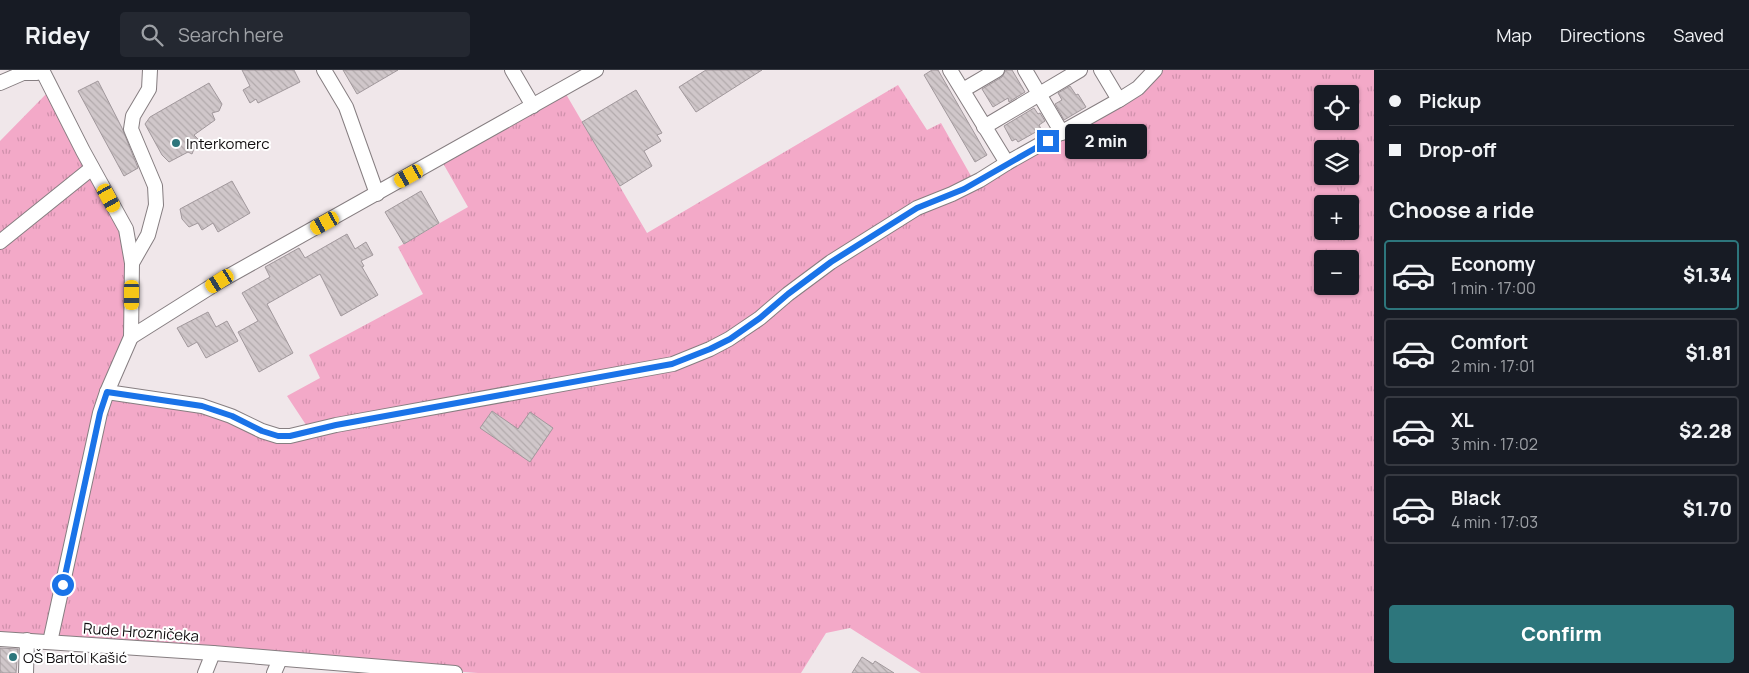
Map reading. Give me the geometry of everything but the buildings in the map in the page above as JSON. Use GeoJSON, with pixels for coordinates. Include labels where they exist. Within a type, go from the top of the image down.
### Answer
{"type":"FeatureCollection","features":[{"type":"Feature","properties":{"kind":"street"},"geometry":{"type":"LineString","coordinates":[[0,83],[23,73],[42,70],[60,108],[126,229],[132,263],[131,337],[100,413],[50,642]]}},
{"type":"Feature","properties":{"kind":"street"},"geometry":{"type":"LineString","coordinates":[[132,263],[148,235],[156,205],[154,186],[131,129],[133,116],[149,89],[150,70]]}},
{"type":"Feature","properties":{"kind":"street"},"geometry":{"type":"LineString","coordinates":[[324,70],[346,107],[377,194]]}},
{"type":"Feature","properties":{"kind":"street"},"geometry":{"type":"LineString","coordinates":[[512,70],[533,106]]}},
{"type":"Feature","properties":{"kind":"street"},"geometry":{"type":"LineString","coordinates":[[131,337],[220,281],[596,70]]}},
{"type":"Feature","properties":{"kind":"street"},"geometry":{"type":"LineString","coordinates":[[950,70],[1007,163]]}},
{"type":"Feature","properties":{"kind":"street"},"geometry":{"type":"LineString","coordinates":[[962,90],[997,70]]}},
{"type":"Feature","properties":{"kind":"street"},"geometry":{"type":"LineString","coordinates":[[1024,70],[1062,133]]}},
{"type":"Feature","properties":{"kind":"street"},"geometry":{"type":"LineString","coordinates":[[984,127],[1080,70]]}},
{"type":"Feature","properties":{"kind":"street"},"geometry":{"type":"LineString","coordinates":[[1101,70],[1119,100]]}},
{"type":"Feature","properties":{"kind":"street"},"geometry":{"type":"LineString","coordinates":[[107,392],[202,406],[232,416],[262,431],[278,436],[290,436],[336,425],[672,364],[730,339],[838,257],[917,208],[980,180],[1119,100],[1138,88],[1155,70]]}},
{"type":"Feature","properties":{"kind":"street"},"geometry":{"type":"LineString","coordinates":[[0,242],[92,168]]}},
{"type":"Feature","properties":{"kind":"street","name":"Rude Hrozničeka"},"geometry":{"type":"LineString","coordinates":[[0,640],[27,640],[213,653],[280,659],[324,668],[455,673]]}},
{"type":"Feature","properties":{"kind":"street"},"geometry":{"type":"LineString","coordinates":[[26,673],[27,640]]}},
{"type":"Feature","properties":{"kind":"street"},"geometry":{"type":"LineString","coordinates":[[205,673],[213,653]]}},
{"type":"Feature","properties":{"kind":"street"},"geometry":{"type":"LineString","coordinates":[[274,673],[280,659]]}},
{"type":"Feature","properties":{"kind":"green space"},"geometry":{"type":"Polygon","coordinates":[[[1155,70],[1374,70],[1374,673],[921,673],[850,628],[826,633],[801,673],[478,673],[0,638],[0,141],[51,89],[126,229],[131,337],[107,392],[202,406],[262,431],[310,431],[287,396],[320,378],[309,355],[423,294],[398,247],[468,207],[440,158],[563,89],[647,233],[898,85],[927,130],[941,123],[975,183],[1155,70]]]}},
{"type":"Feature","properties":{"kind":"place","name":"Interkomerc"},"geometry":{"type":"Point","coordinates":[176,143]}},
{"type":"Feature","properties":{"kind":"place","name":"OŠ Bartol Kašić"},"geometry":{"type":"Point","coordinates":[13,657]}},
{"type":"Feature","properties":{"kind":"route"},"geometry":{"type":"LineString","coordinates":[[63,585],[100,413],[107,392],[202,406],[232,416],[262,431],[278,436],[290,436],[336,425],[672,364],[730,339],[831,262],[917,208],[964,189],[1048,141]]}}]}
